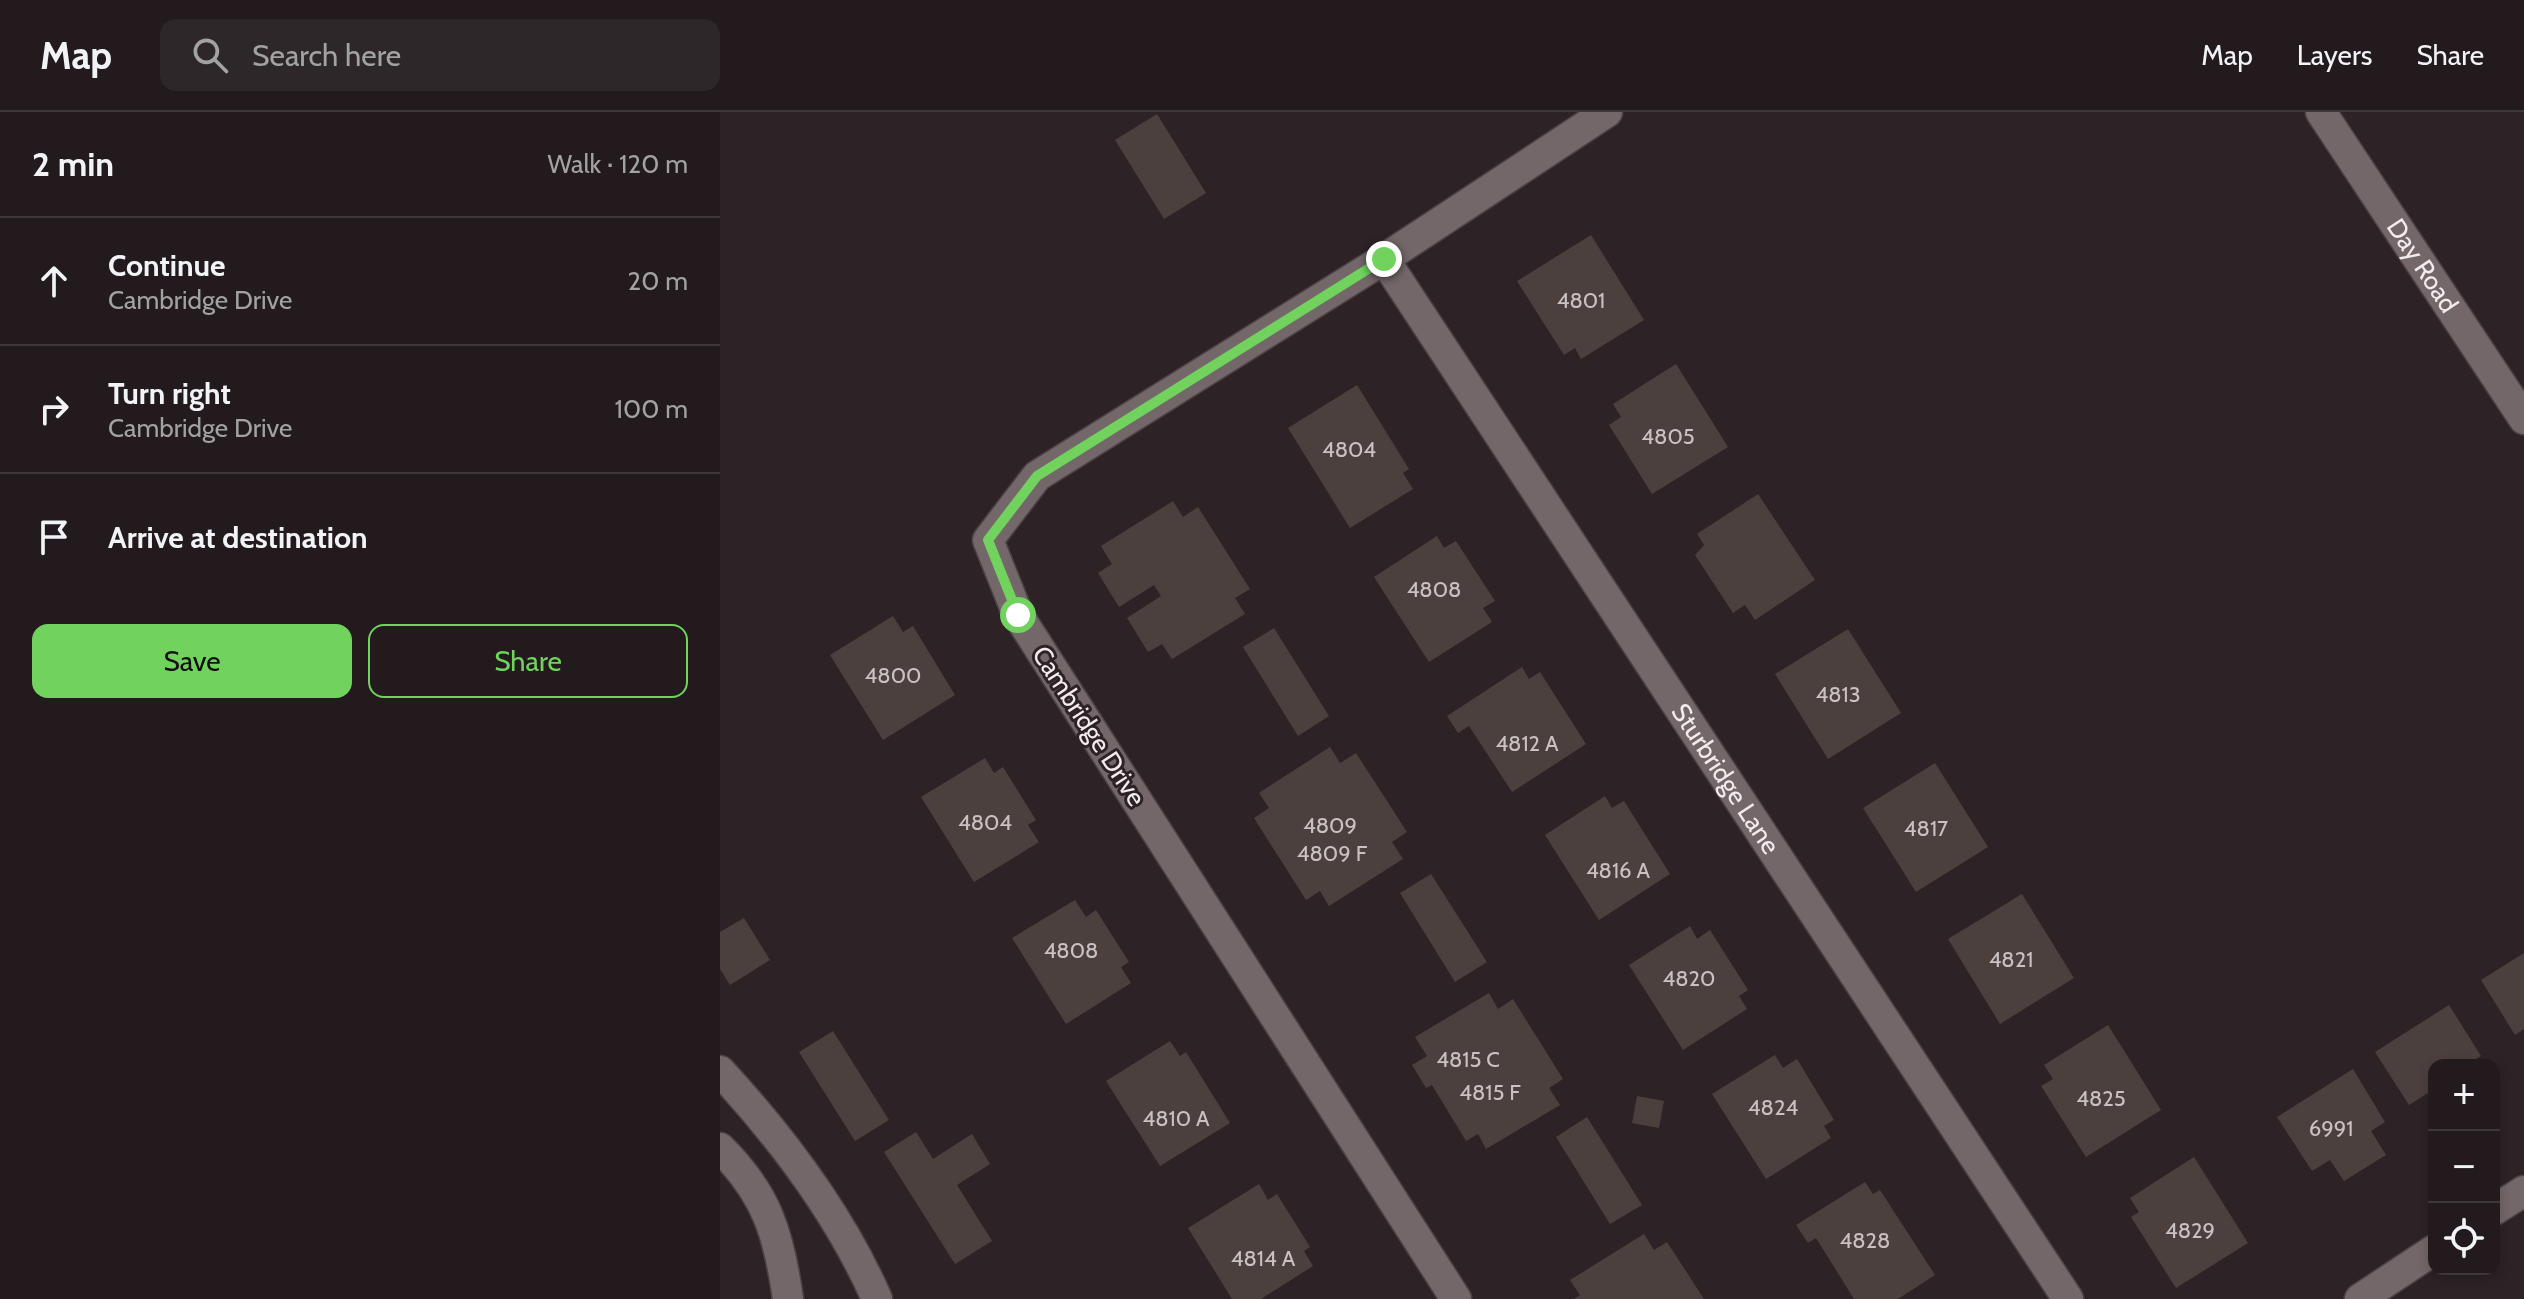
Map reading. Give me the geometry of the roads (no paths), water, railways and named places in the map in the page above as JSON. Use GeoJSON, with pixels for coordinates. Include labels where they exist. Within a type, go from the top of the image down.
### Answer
{"type":"FeatureCollection","features":[{"type":"Feature","properties":{"kind":"street","name":"Cambridge Drive"},"geometry":{"type":"LineString","coordinates":[[1456,1299],[1018,615],[988,540],[1037,476],[1384,259],[1607,112]]}},
{"type":"Feature","properties":{"kind":"street","name":"Day Road"},"geometry":{"type":"LineString","coordinates":[[2321,112],[2524,419]]}},
{"type":"Feature","properties":{"kind":"street","name":"Sturbridge Lane"},"geometry":{"type":"LineString","coordinates":[[1384,259],[2068,1299]]}},
{"type":"Feature","properties":{"kind":"street"},"geometry":{"type":"LineString","coordinates":[[720,1071],[784,1147],[838,1224],[877,1299]]}},
{"type":"Feature","properties":{"kind":"street"},"geometry":{"type":"LineString","coordinates":[[720,1148],[740,1168],[768,1210],[781,1248],[788,1299]]}},
{"type":"Feature","properties":{"kind":"street"},"geometry":{"type":"LineString","coordinates":[[2500,1206],[2524,1191]]}},
{"type":"Feature","properties":{"kind":"street"},"geometry":{"type":"LineString","coordinates":[[2360,1299],[2428,1254]]}}]}
